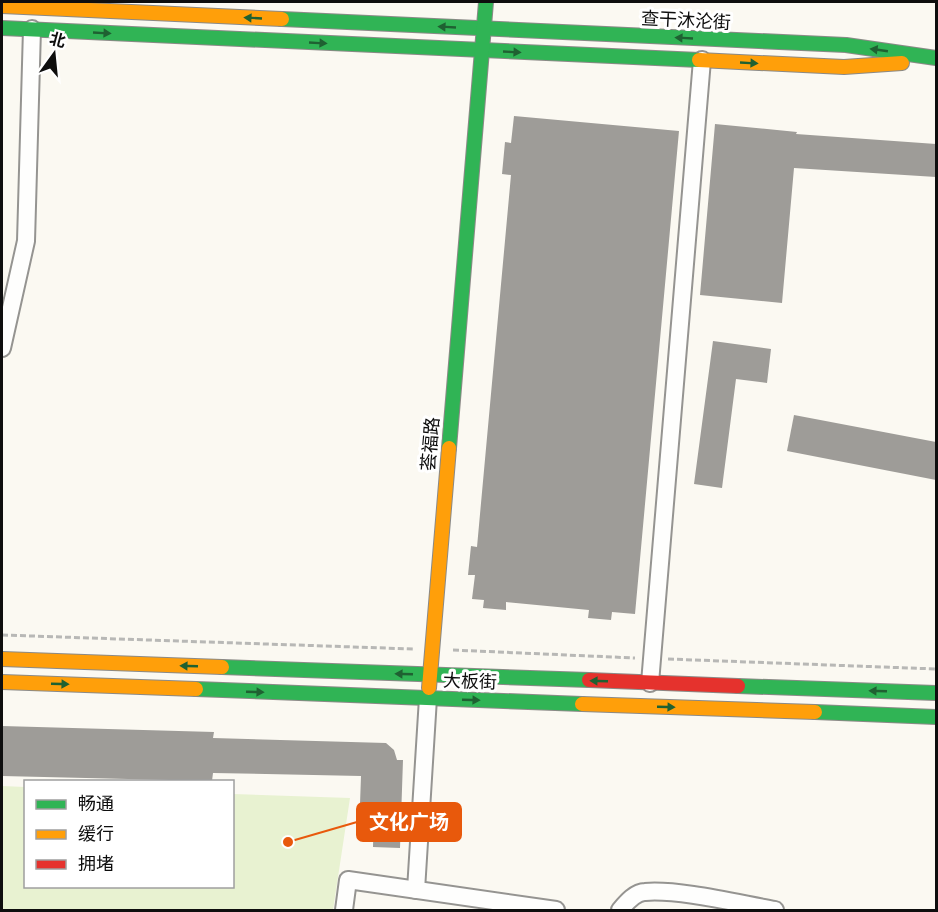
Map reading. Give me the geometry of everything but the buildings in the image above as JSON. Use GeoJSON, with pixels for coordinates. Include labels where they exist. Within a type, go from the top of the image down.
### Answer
{"type":"FeatureCollection","features":[{"type":"Feature","properties":{"kind":"street","name":"荟福路"},"geometry":{"type":"LineString","coordinates":[[416,890],[428,698],[486,2]]}},
{"type":"Feature","properties":{"kind":"street","name":"查干沐沦街"},"geometry":{"type":"LineString","coordinates":[[2,6],[846,45],[936,60]]}},
{"type":"Feature","properties":{"kind":"street","name":"查干沐沦街"},"geometry":{"type":"LineString","coordinates":[[2,28],[844,67],[936,60]]}},
{"type":"Feature","properties":{"kind":"street"},"geometry":{"type":"LineString","coordinates":[[2,348],[26,241],[32,30]]}},
{"type":"Feature","properties":{"kind":"street"},"geometry":{"type":"LineString","coordinates":[[650,683],[702,60]]}},
{"type":"Feature","properties":{"kind":"street","name":"大板街"},"geometry":{"type":"LineString","coordinates":[[2,659],[936,693]]}},
{"type":"Feature","properties":{"kind":"street","name":"大板街"},"geometry":{"type":"LineString","coordinates":[[2,682],[936,717]]}},
{"type":"Feature","properties":{"kind":"street"},"geometry":{"type":"LineString","coordinates":[[344,910],[348,880],[556,910]]}},
{"type":"Feature","properties":{"kind":"street"},"geometry":{"type":"LineString","coordinates":[[620,910],[627,901],[643,891],[693,896],[775,910]]}},
{"type":"Feature","properties":{"kind":"path"},"geometry":{"type":"LineString","coordinates":[[2,634],[936,669]]}},
{"type":"Feature","properties":{"kind":"green space"},"geometry":{"type":"Polygon","coordinates":[[[2,786],[24,787],[24,888],[234,888],[234,794],[350,798],[333,910],[2,910],[2,786]]]}},
{"type":"Feature","properties":{"kind":"traffic: fast"},"geometry":{"type":"LineString","coordinates":[[449,448],[486,2]]}},
{"type":"Feature","properties":{"kind":"traffic: fast"},"geometry":{"type":"LineString","coordinates":[[282,19],[846,45],[936,58]]}},
{"type":"Feature","properties":{"kind":"traffic: fast"},"geometry":{"type":"LineString","coordinates":[[2,28],[699,60]]}},
{"type":"Feature","properties":{"kind":"traffic: fast"},"geometry":{"type":"LineString","coordinates":[[222,667],[589,680]]}},
{"type":"Feature","properties":{"kind":"traffic: fast"},"geometry":{"type":"LineString","coordinates":[[738,686],[936,693]]}},
{"type":"Feature","properties":{"kind":"traffic: fast"},"geometry":{"type":"LineString","coordinates":[[196,689],[582,704]]}},
{"type":"Feature","properties":{"kind":"traffic: fast"},"geometry":{"type":"LineString","coordinates":[[815,712],[936,717]]}},
{"type":"Feature","properties":{"kind":"traffic: slow"},"geometry":{"type":"LineString","coordinates":[[2,6],[282,19]]}},
{"type":"Feature","properties":{"kind":"traffic: slow"},"geometry":{"type":"LineString","coordinates":[[699,60],[844,67],[902,63]]}},
{"type":"Feature","properties":{"kind":"traffic: slow"},"geometry":{"type":"LineString","coordinates":[[429,688],[449,448]]}},
{"type":"Feature","properties":{"kind":"traffic: slow"},"geometry":{"type":"LineString","coordinates":[[2,659],[222,667]]}},
{"type":"Feature","properties":{"kind":"traffic: slow"},"geometry":{"type":"LineString","coordinates":[[2,682],[196,689]]}},
{"type":"Feature","properties":{"kind":"traffic: slow"},"geometry":{"type":"LineString","coordinates":[[582,704],[815,712]]}},
{"type":"Feature","properties":{"kind":"traffic: jam"},"geometry":{"type":"LineString","coordinates":[[589,680],[738,686]]}},
{"type":"Feature","properties":{"kind":"place","name":"文化广场"},"geometry":{"type":"Point","coordinates":[288,842]}}]}
